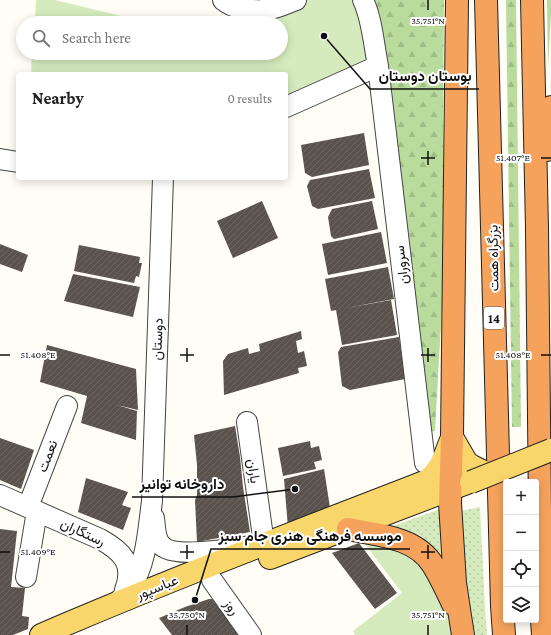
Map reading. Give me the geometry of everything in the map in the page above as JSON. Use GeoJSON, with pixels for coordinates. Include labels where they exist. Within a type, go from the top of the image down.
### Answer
{"type":"FeatureCollection","features":[{"type":"Feature","properties":{"kind":"highway"},"geometry":{"type":"LineString","coordinates":[[457,0],[452,437],[450,490],[455,584],[461,626]]}},
{"type":"Feature","properties":{"kind":"highway","name":"بزرگراه همت"},"geometry":{"type":"LineString","coordinates":[[486,0],[504,635]]}},
{"type":"Feature","properties":{"kind":"highway"},"geometry":{"type":"LineString","coordinates":[[532,0],[537,228],[541,606],[543,635]]}},
{"type":"Feature","properties":{"kind":"highway"},"geometry":{"type":"LineString","coordinates":[[537,228],[551,107]]}},
{"type":"Feature","properties":{"kind":"highway"},"geometry":{"type":"LineString","coordinates":[[348,529],[394,538],[408,543],[425,555],[433,565],[461,626]]}},
{"type":"Feature","properties":{"kind":"main road"},"geometry":{"type":"LineString","coordinates":[[452,437],[467,463],[472,466],[481,478]]}},
{"type":"Feature","properties":{"kind":"main road","name":"عباسپور"},"geometry":{"type":"LineString","coordinates":[[75,635],[212,580],[267,551],[428,481],[442,465],[452,437]]}},
{"type":"Feature","properties":{"kind":"main road","name":"عباسپور"},"geometry":{"type":"LineString","coordinates":[[41,635],[119,601],[267,551],[348,529],[551,450]]}},
{"type":"Feature","properties":{"kind":"street"},"geometry":{"type":"LineString","coordinates":[[223,0],[227,4],[237,8],[252,10],[268,9],[296,0]]}},
{"type":"Feature","properties":{"kind":"street","name":"سروران"},"geometry":{"type":"LineString","coordinates":[[363,0],[366,5],[378,66],[425,463]]}},
{"type":"Feature","properties":{"kind":"street"},"geometry":{"type":"LineString","coordinates":[[288,106],[378,66]]}},
{"type":"Feature","properties":{"kind":"street"},"geometry":{"type":"LineString","coordinates":[[0,159],[16,162]]}},
{"type":"Feature","properties":{"kind":"street","name":"دوستان"},"geometry":{"type":"LineString","coordinates":[[119,601],[130,589],[142,561],[152,500],[163,180]]}},
{"type":"Feature","properties":{"kind":"street","name":"نعمت"},"geometry":{"type":"LineString","coordinates":[[26,577],[32,509],[67,406]]}},
{"type":"Feature","properties":{"kind":"street","name":"یاران"},"geometry":{"type":"LineString","coordinates":[[247,422],[267,551]]}},
{"type":"Feature","properties":{"kind":"street","name":"رستگاران"},"geometry":{"type":"LineString","coordinates":[[0,495],[100,539],[112,545],[121,553],[128,571],[128,579],[119,601]]}},
{"type":"Feature","properties":{"kind":"street","name":"دوستان"},"geometry":{"type":"LineString","coordinates":[[152,500],[157,539],[166,549],[184,552],[267,551]]}},
{"type":"Feature","properties":{"kind":"street","name":"روز"},"geometry":{"type":"LineString","coordinates":[[212,580],[251,635]]}},
{"type":"Feature","properties":{"kind":"green space"},"geometry":{"type":"Polygon","coordinates":[[[36,0],[55,0],[121,16],[35,16],[36,0]]]}},
{"type":"Feature","properties":{"kind":"green space"},"geometry":{"type":"Polygon","coordinates":[[[308,0],[354,0],[369,49],[364,66],[288,97],[288,72],[31,72],[32,60],[288,60],[288,16],[258,16],[308,0]]]}},
{"type":"Feature","properties":{"kind":"green space"},"geometry":{"type":"Polygon","coordinates":[[[370,0],[444,0],[443,288],[435,431],[421,434],[367,61],[377,46],[370,0]]]}},
{"type":"Feature","properties":{"kind":"green space"},"geometry":{"type":"Polygon","coordinates":[[[506,0],[516,0],[521,427],[512,427],[506,0]]]}},
{"type":"Feature","properties":{"kind":"green space"},"geometry":{"type":"Polygon","coordinates":[[[547,0],[551,0],[548,68],[547,0]]]}},
{"type":"Feature","properties":{"kind":"green space"},"geometry":{"type":"Polygon","coordinates":[[[480,507],[487,635],[472,635],[468,622],[461,511],[480,507]]]}},
{"type":"Feature","properties":{"kind":"green space"},"geometry":{"type":"Polygon","coordinates":[[[443,508],[448,576],[390,527],[443,508]]]}},
{"type":"Feature","properties":{"kind":"green space"},"geometry":{"type":"Polygon","coordinates":[[[383,542],[418,555],[451,619],[453,635],[355,635],[353,631],[402,593],[365,544],[383,542]]]}},
{"type":"Feature","properties":{"kind":"building"},"geometry":{"type":"Polygon","coordinates":[[[364,133],[369,165],[312,177],[305,173],[301,145],[364,133]]]}},
{"type":"Feature","properties":{"kind":"building"},"geometry":{"type":"Polygon","coordinates":[[[369,169],[375,198],[318,209],[312,206],[307,186],[310,180],[369,169]]]}},
{"type":"Feature","properties":{"kind":"building"},"geometry":{"type":"Polygon","coordinates":[[[262,201],[278,238],[233,258],[217,221],[262,201]]]}},
{"type":"Feature","properties":{"kind":"building"},"geometry":{"type":"Polygon","coordinates":[[[372,201],[378,229],[334,239],[331,236],[328,217],[332,209],[372,201]]]}},
{"type":"Feature","properties":{"kind":"building"},"geometry":{"type":"Polygon","coordinates":[[[381,232],[387,263],[328,275],[322,244],[381,232]]]}},
{"type":"Feature","properties":{"kind":"building"},"geometry":{"type":"Polygon","coordinates":[[[0,244],[28,255],[22,272],[0,264],[0,244]]]}},
{"type":"Feature","properties":{"kind":"building"},"geometry":{"type":"Polygon","coordinates":[[[79,245],[140,257],[139,263],[142,263],[139,277],[136,276],[134,283],[74,271],[79,245]]]}},
{"type":"Feature","properties":{"kind":"building"},"geometry":{"type":"Polygon","coordinates":[[[388,267],[394,299],[331,311],[325,279],[388,267]]]}},
{"type":"Feature","properties":{"kind":"building"},"geometry":{"type":"Polygon","coordinates":[[[73,274],[140,287],[133,317],[64,301],[73,274]]]}},
{"type":"Feature","properties":{"kind":"building"},"geometry":{"type":"Polygon","coordinates":[[[391,300],[397,335],[342,345],[336,310],[391,300]]]}},
{"type":"Feature","properties":{"kind":"building"},"geometry":{"type":"Polygon","coordinates":[[[301,331],[302,339],[296,341],[298,353],[304,351],[307,366],[298,368],[299,373],[224,395],[223,361],[228,354],[248,348],[249,354],[260,351],[259,344],[301,331]]]}},
{"type":"Feature","properties":{"kind":"building"},"geometry":{"type":"Polygon","coordinates":[[[399,337],[405,379],[350,390],[342,386],[338,352],[341,347],[399,337]]]}},
{"type":"Feature","properties":{"kind":"building"},"geometry":{"type":"Polygon","coordinates":[[[47,345],[136,369],[138,410],[117,405],[137,411],[136,440],[81,423],[87,396],[40,382],[47,345]]]}},
{"type":"Feature","properties":{"kind":"building"},"geometry":{"type":"Polygon","coordinates":[[[235,426],[250,532],[197,542],[195,500],[197,495],[197,465],[194,435],[235,426]]]}},
{"type":"Feature","properties":{"kind":"building"},"geometry":{"type":"Polygon","coordinates":[[[0,438],[34,450],[21,489],[0,480],[0,438]]]}},
{"type":"Feature","properties":{"kind":"building"},"geometry":{"type":"Polygon","coordinates":[[[310,441],[311,448],[319,446],[322,460],[314,462],[316,469],[283,476],[278,448],[310,441]]]}},
{"type":"Feature","properties":{"kind":"building"},"geometry":{"type":"Polygon","coordinates":[[[324,469],[331,514],[288,528],[284,479],[324,469]]]}},
{"type":"Feature","properties":{"kind":"building"},"geometry":{"type":"Polygon","coordinates":[[[86,478],[128,492],[122,505],[131,508],[123,530],[78,512],[86,478]]]}},
{"type":"Feature","properties":{"kind":"building"},"geometry":{"type":"Polygon","coordinates":[[[0,529],[17,531],[11,587],[25,588],[22,616],[29,617],[28,629],[13,635],[0,635],[0,529]]]}},
{"type":"Feature","properties":{"kind":"building"},"geometry":{"type":"Polygon","coordinates":[[[359,543],[397,593],[375,609],[332,553],[359,543]]]}},
{"type":"Feature","properties":{"kind":"building"},"geometry":{"type":"Polygon","coordinates":[[[212,599],[238,635],[172,635],[159,618],[185,607],[212,599]]]}},
{"type":"Feature","properties":{"kind":"place","name":"بوستان دوستان"},"geometry":{"type":"Point","coordinates":[324,36]}},
{"type":"Feature","properties":{"kind":"place","name":"داروخانه توانیر"},"geometry":{"type":"Point","coordinates":[295,489]}},
{"type":"Feature","properties":{"kind":"place","name":"موسسه فرهنگی هنری جام سبز"},"geometry":{"type":"Point","coordinates":[195,600]}}]}
